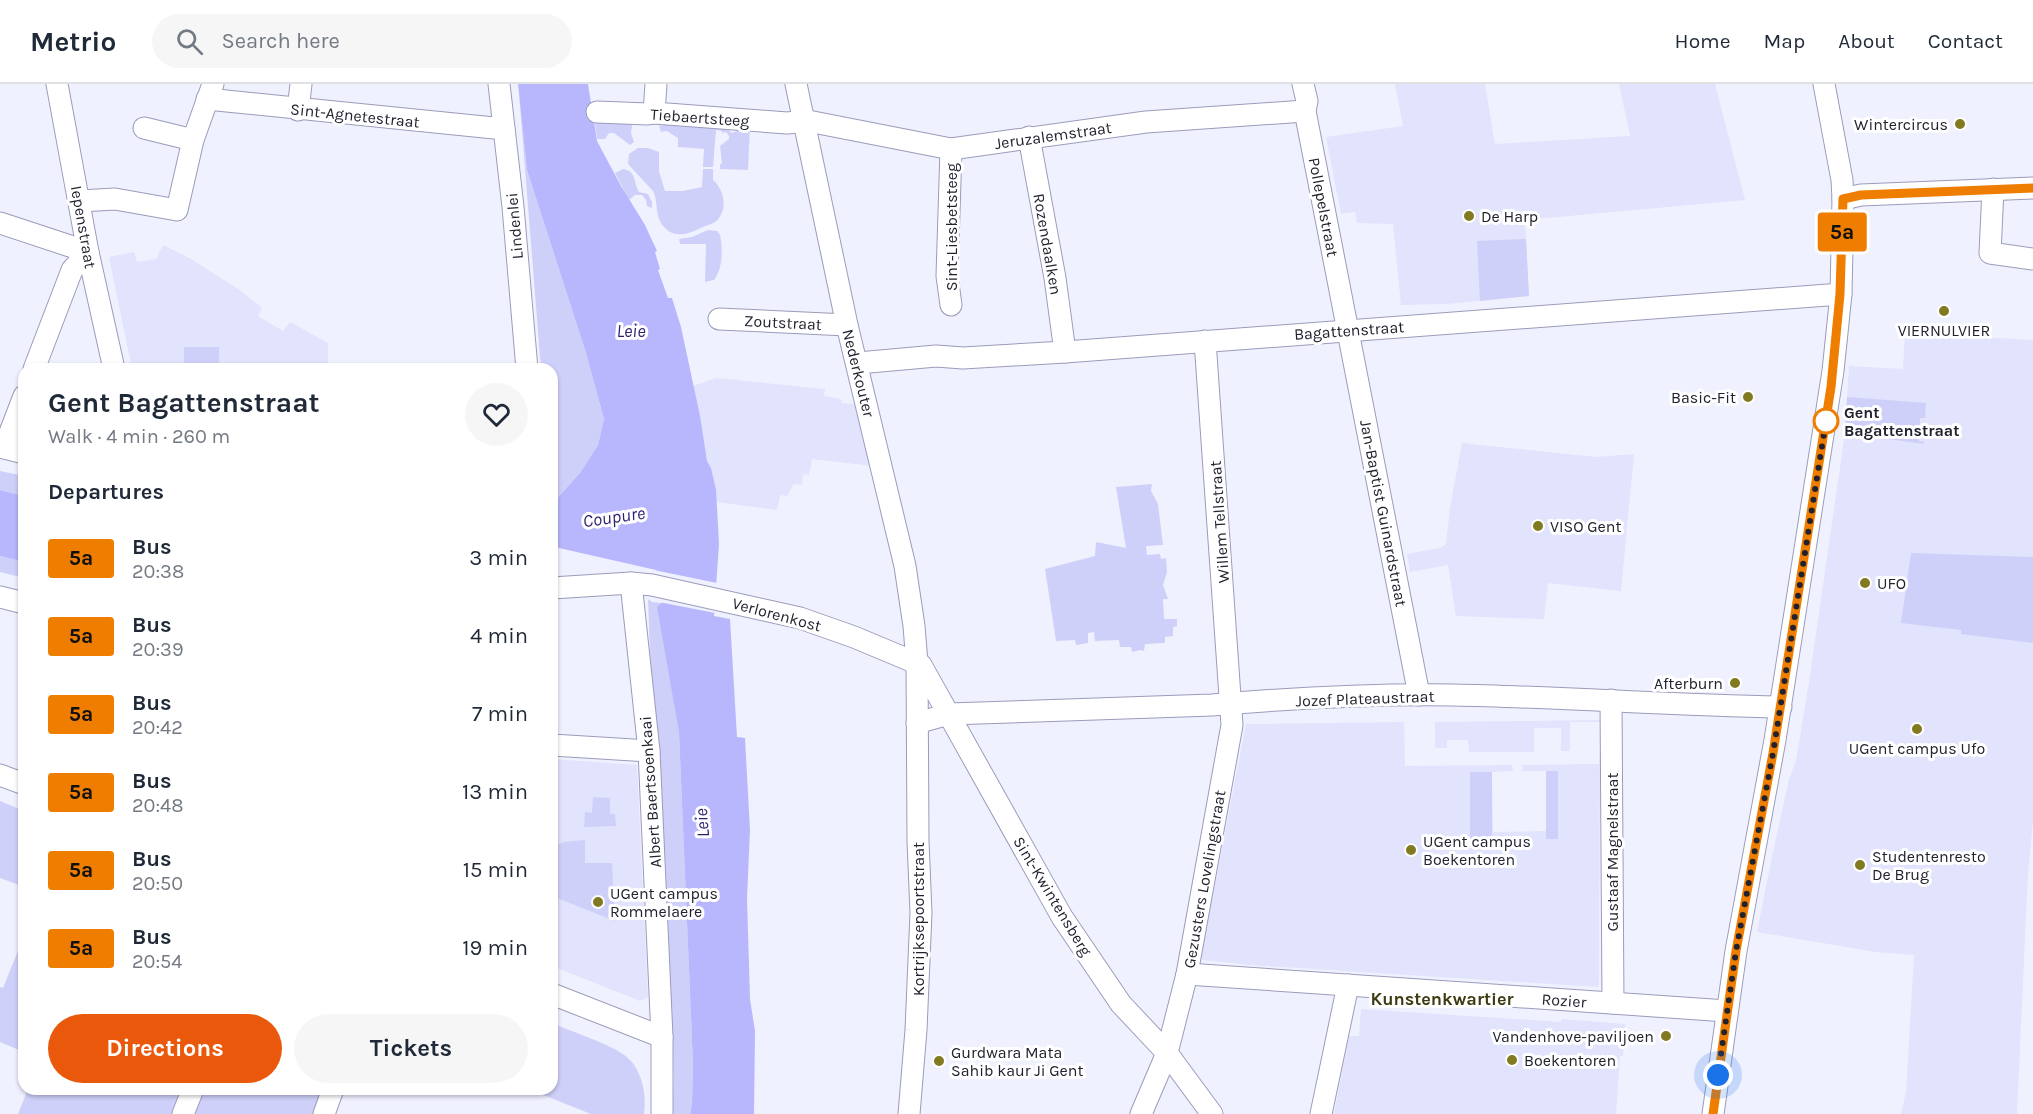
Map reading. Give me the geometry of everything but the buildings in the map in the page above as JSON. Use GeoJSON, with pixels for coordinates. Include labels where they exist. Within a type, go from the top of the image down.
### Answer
{"type":"FeatureCollection","features":[{"type":"Feature","properties":{"kind":"street","name":"Iepenstraat"},"geometry":{"type":"LineString","coordinates":[[57,84],[88,252],[113,363]]}},
{"type":"Feature","properties":{"kind":"street"},"geometry":{"type":"LineString","coordinates":[[298,110],[301,84]]}},
{"type":"Feature","properties":{"kind":"street","name":"Lindenlei"},"geometry":{"type":"LineString","coordinates":[[499,84],[513,207],[526,363]]}},
{"type":"Feature","properties":{"kind":"street"},"geometry":{"type":"LineString","coordinates":[[654,113],[656,84]]}},
{"type":"Feature","properties":{"kind":"street","name":"Nederkouter"},"geometry":{"type":"LineString","coordinates":[[796,84],[848,325],[905,566],[917,663]]}},
{"type":"Feature","properties":{"kind":"street","name":"Pollepelstraat"},"geometry":{"type":"LineString","coordinates":[[1303,84],[1307,101],[1305,111],[1348,330]]}},
{"type":"Feature","properties":{"kind":"street"},"geometry":{"type":"LineString","coordinates":[[1713,1114],[1744,906],[1781,706],[1831,387],[1840,294],[1843,199],[1842,180],[1824,84]]}},
{"type":"Feature","properties":{"kind":"street"},"geometry":{"type":"LineString","coordinates":[[80,201],[115,199],[177,210],[193,140],[210,92]]}},
{"type":"Feature","properties":{"kind":"street","name":"Sint-Agnetestraat"},"geometry":{"type":"LineString","coordinates":[[210,92],[298,110],[504,129]]}},
{"type":"Feature","properties":{"kind":"street","name":"Jeruzalemstraat"},"geometry":{"type":"LineString","coordinates":[[804,122],[951,149],[1146,122],[1305,111]]}},
{"type":"Feature","properties":{"kind":"street","name":"Tiebaertsteeg"},"geometry":{"type":"LineString","coordinates":[[597,112],[654,113],[787,123],[804,122]]}},
{"type":"Feature","properties":{"kind":"street"},"geometry":{"type":"LineString","coordinates":[[144,128],[193,140]]}},
{"type":"Feature","properties":{"kind":"street","name":"Rozendaalken"},"geometry":{"type":"LineString","coordinates":[[1029,137],[1055,278],[1065,352]]}},
{"type":"Feature","properties":{"kind":"street","name":"Sint-Liesbetsteeg"},"geometry":{"type":"LineString","coordinates":[[951,149],[947,276],[951,305]]}},
{"type":"Feature","properties":{"kind":"street"},"geometry":{"type":"LineString","coordinates":[[1843,199],[1861,195],[2033,188]]}},
{"type":"Feature","properties":{"kind":"street"},"geometry":{"type":"LineString","coordinates":[[1993,189],[1990,253],[2033,259]]}},
{"type":"Feature","properties":{"kind":"street"},"geometry":{"type":"LineString","coordinates":[[0,223],[88,252],[72,270],[36,363]]}},
{"type":"Feature","properties":{"kind":"street","name":"Bagattenstraat"},"geometry":{"type":"LineString","coordinates":[[858,363],[936,356],[963,358],[1065,352],[1840,294]]}},
{"type":"Feature","properties":{"kind":"street","name":"Zoutstraat"},"geometry":{"type":"LineString","coordinates":[[719,319],[848,325]]}},
{"type":"Feature","properties":{"kind":"street","name":"Jan-Baptist Guinardstraat"},"geometry":{"type":"LineString","coordinates":[[1348,330],[1419,695]]}},
{"type":"Feature","properties":{"kind":"street","name":"Willem Tellstraat"},"geometry":{"type":"LineString","coordinates":[[1205,340],[1231,704]]}},
{"type":"Feature","properties":{"kind":"street"},"geometry":{"type":"LineString","coordinates":[[9,450],[18,418]]}},
{"type":"Feature","properties":{"kind":"street","name":"Verlorenkost"},"geometry":{"type":"LineString","coordinates":[[558,588],[631,583],[716,598],[800,618],[917,663]]}},
{"type":"Feature","properties":{"kind":"street","name":"Albert Baertsoenkaai"},"geometry":{"type":"LineString","coordinates":[[631,583],[649,751],[662,1037],[662,1114]]}},
{"type":"Feature","properties":{"kind":"street"},"geometry":{"type":"LineString","coordinates":[[0,597],[18,602]]}},
{"type":"Feature","properties":{"kind":"street","name":"Sint-Kwintensberg"},"geometry":{"type":"LineString","coordinates":[[917,663],[921,665],[1062,916],[1115,995],[1167,1053],[1212,1114]]}},
{"type":"Feature","properties":{"kind":"street","name":"Kortrijksepoortstraat"},"geometry":{"type":"LineString","coordinates":[[909,1114],[916,1030],[921,913],[917,663]]}},
{"type":"Feature","properties":{"kind":"street","name":"Jozef Plateaustraat"},"geometry":{"type":"LineString","coordinates":[[949,714],[1419,695],[1781,706]]}},
{"type":"Feature","properties":{"kind":"street","name":"Gustaaf Magnelstraat"},"geometry":{"type":"LineString","coordinates":[[1611,700],[1612,1004]]}},
{"type":"Feature","properties":{"kind":"street","name":"Gezusters Lovelingstraat"},"geometry":{"type":"LineString","coordinates":[[1141,1114],[1167,1053],[1186,974],[1232,725],[1231,704]]}},
{"type":"Feature","properties":{"kind":"street"},"geometry":{"type":"LineString","coordinates":[[917,723],[949,714]]}},
{"type":"Feature","properties":{"kind":"street"},"geometry":{"type":"LineString","coordinates":[[558,745],[649,751]]}},
{"type":"Feature","properties":{"kind":"street"},"geometry":{"type":"LineString","coordinates":[[0,774],[18,782]]}},
{"type":"Feature","properties":{"kind":"street","name":"Rozier"},"geometry":{"type":"LineString","coordinates":[[1186,974],[1727,1011]]}},
{"type":"Feature","properties":{"kind":"street"},"geometry":{"type":"LineString","coordinates":[[1321,1114],[1348,985]]}},
{"type":"Feature","properties":{"kind":"street"},"geometry":{"type":"LineString","coordinates":[[558,996],[662,1037]]}},
{"type":"Feature","properties":{"kind":"street"},"geometry":{"type":"LineString","coordinates":[[183,1114],[191,1095]]}},
{"type":"Feature","properties":{"kind":"street"},"geometry":{"type":"LineString","coordinates":[[324,1114],[331,1095]]}},
{"type":"Feature","properties":{"kind":"shaded area","name":"De Harp"},"geometry":{"type":"Polygon","coordinates":[[[1395,84],[1485,84],[1495,144],[1630,136],[1619,84],[1715,84],[1745,200],[1525,220],[1529,296],[1446,304],[1401,305],[1393,224],[1357,223],[1355,212],[1341,214],[1326,137],[1403,126],[1395,84]]]}},
{"type":"Feature","properties":{"kind":"shaded area"},"geometry":{"type":"Polygon","coordinates":[[[519,93],[527,170],[586,353],[604,419],[598,445],[580,473],[558,497],[558,363],[541,363],[519,93]]]}},
{"type":"Feature","properties":{"kind":"shaded area"},"geometry":{"type":"Polygon","coordinates":[[[594,117],[633,120],[631,133],[634,142],[630,145],[614,133],[609,133],[605,139],[597,139],[594,117]]]}},
{"type":"Feature","properties":{"kind":"shaded area"},"geometry":{"type":"Polygon","coordinates":[[[678,122],[729,129],[731,133],[750,127],[748,170],[720,169],[720,164],[722,164],[720,146],[729,139],[729,136],[723,132],[722,135],[722,131],[716,130],[713,167],[703,167],[704,149],[678,147],[678,138],[667,131],[661,132],[659,126],[678,122]]]}},
{"type":"Feature","properties":{"kind":"shaded area"},"geometry":{"type":"Polygon","coordinates":[[[638,148],[648,148],[659,152],[659,171],[665,191],[683,191],[702,187],[703,169],[713,169],[713,180],[722,193],[724,203],[718,220],[683,234],[673,233],[664,227],[659,218],[653,191],[628,164],[629,154],[638,148]]]}},
{"type":"Feature","properties":{"kind":"shaded area"},"geometry":{"type":"Polygon","coordinates":[[[623,169],[631,172],[639,192],[648,194],[652,208],[647,206],[642,195],[635,195],[629,200],[615,173],[623,169]]]}},
{"type":"Feature","properties":{"kind":"shaded area"},"geometry":{"type":"Polygon","coordinates":[[[708,230],[717,231],[720,235],[722,258],[714,280],[705,282],[706,244],[680,244],[679,239],[692,237],[708,230]]]}},
{"type":"Feature","properties":{"kind":"shaded area"},"geometry":{"type":"Polygon","coordinates":[[[1526,239],[1529,296],[1480,301],[1477,241],[1526,239]]]}},
{"type":"Feature","properties":{"kind":"shaded area"},"geometry":{"type":"Polygon","coordinates":[[[163,245],[191,259],[241,291],[262,308],[258,316],[283,331],[290,322],[328,343],[328,363],[131,363],[109,257],[134,252],[137,262],[156,259],[163,245]]]}},
{"type":"Feature","properties":{"kind":"shaded area","name":"UGent campus Ufo"},"geometry":{"type":"Polygon","coordinates":[[[1905,333],[2033,340],[2033,821],[2028,872],[2017,1114],[1901,1114],[1906,1092],[1914,955],[1876,952],[1757,932],[1789,779],[1796,761],[1809,682],[1845,433],[1849,366],[1903,369],[1905,333]]]}},
{"type":"Feature","properties":{"kind":"shaded area"},"geometry":{"type":"Polygon","coordinates":[[[184,347],[219,347],[219,363],[184,363],[184,347]]]}},
{"type":"Feature","properties":{"kind":"shaded area"},"geometry":{"type":"Polygon","coordinates":[[[716,378],[825,389],[824,396],[841,399],[842,403],[856,404],[872,466],[812,459],[809,475],[803,474],[802,485],[794,484],[787,496],[780,495],[777,510],[717,502],[693,386],[716,378]]]}},
{"type":"Feature","properties":{"kind":"shaded area"},"geometry":{"type":"Polygon","coordinates":[[[1847,397],[1926,403],[1925,418],[1920,418],[1919,441],[1924,444],[1845,433],[1847,397]]]}},
{"type":"Feature","properties":{"kind":"shaded area","name":"VISO Gent"},"geometry":{"type":"Polygon","coordinates":[[[1462,443],[1596,457],[1634,454],[1621,591],[1548,583],[1544,619],[1456,616],[1448,565],[1410,572],[1407,554],[1440,548],[1446,544],[1462,443]]]}},
{"type":"Feature","properties":{"kind":"shaded area"},"geometry":{"type":"Polygon","coordinates":[[[0,471],[18,475],[18,494],[0,490],[0,471]]]}},
{"type":"Feature","properties":{"kind":"shaded area"},"geometry":{"type":"Polygon","coordinates":[[[1152,484],[1151,491],[1158,504],[1163,545],[1146,546],[1147,555],[1160,554],[1161,559],[1166,558],[1167,572],[1163,585],[1168,599],[1163,599],[1164,619],[1177,619],[1177,626],[1173,627],[1173,636],[1165,637],[1165,643],[1145,644],[1144,651],[1132,652],[1131,647],[1120,647],[1119,640],[1095,641],[1094,632],[1088,633],[1088,643],[1076,645],[1075,640],[1056,641],[1045,569],[1095,556],[1096,542],[1126,548],[1116,487],[1152,484]]]}},
{"type":"Feature","properties":{"kind":"shaded area"},"geometry":{"type":"Polygon","coordinates":[[[1911,553],[2033,557],[2033,643],[1961,634],[1961,630],[1901,623],[1911,553]]]}},
{"type":"Feature","properties":{"kind":"shaded area"},"geometry":{"type":"Polygon","coordinates":[[[0,556],[18,560],[18,576],[0,572],[0,556]]]}},
{"type":"Feature","properties":{"kind":"shaded area"},"geometry":{"type":"Polygon","coordinates":[[[648,599],[662,603],[659,607],[679,732],[693,1065],[690,1114],[672,1114],[674,1078],[665,864],[648,599]]]}},
{"type":"Feature","properties":{"kind":"shaded area","name":"UGent campus Boekentoren"},"geometry":{"type":"Polygon","coordinates":[[[1605,720],[1605,752],[1600,752],[1599,987],[1250,965],[1203,960],[1201,957],[1246,724],[1404,722],[1405,766],[1512,765],[1513,771],[1492,772],[1493,832],[1546,831],[1546,771],[1522,771],[1522,765],[1599,764],[1600,751],[1604,751],[1604,722],[1570,722],[1570,751],[1561,751],[1561,728],[1534,728],[1534,752],[1469,752],[1468,740],[1447,740],[1447,748],[1435,748],[1435,722],[1605,720]]]}},
{"type":"Feature","properties":{"kind":"shaded area","name":"UGent campus Rommelaere"},"geometry":{"type":"Polygon","coordinates":[[[558,759],[637,765],[648,997],[640,1001],[558,968],[558,759]]]}},
{"type":"Feature","properties":{"kind":"shaded area"},"geometry":{"type":"Polygon","coordinates":[[[1546,771],[1558,771],[1558,839],[1546,839],[1546,771]]]}},
{"type":"Feature","properties":{"kind":"shaded area"},"geometry":{"type":"Polygon","coordinates":[[[1470,772],[1492,772],[1492,838],[1470,839],[1470,772]]]}},
{"type":"Feature","properties":{"kind":"shaded area"},"geometry":{"type":"Polygon","coordinates":[[[593,797],[610,798],[610,814],[615,814],[616,826],[584,827],[585,812],[592,813],[593,797]]]}},
{"type":"Feature","properties":{"kind":"shaded area"},"geometry":{"type":"Polygon","coordinates":[[[0,801],[18,808],[18,885],[0,878],[0,801]]]}},
{"type":"Feature","properties":{"kind":"shaded area"},"geometry":{"type":"Polygon","coordinates":[[[585,840],[585,863],[612,863],[615,921],[558,898],[558,844],[585,840]]]}},
{"type":"Feature","properties":{"kind":"shaded area"},"geometry":{"type":"Polygon","coordinates":[[[18,951],[18,1050],[0,1042],[0,987],[3,988],[18,951]]]}},
{"type":"Feature","properties":{"kind":"shaded area"},"geometry":{"type":"Polygon","coordinates":[[[1361,1009],[1625,1024],[1616,1114],[1334,1114],[1349,1036],[1359,1036],[1361,1009]]]}},
{"type":"Feature","properties":{"kind":"shaded area"},"geometry":{"type":"Polygon","coordinates":[[[558,1025],[622,1053],[633,1063],[640,1076],[645,1099],[644,1114],[591,1114],[543,1095],[558,1095],[558,1025]]]}},
{"type":"Feature","properties":{"kind":"shaded area"},"geometry":{"type":"Polygon","coordinates":[[[26,1095],[335,1095],[328,1114],[18,1114],[26,1095]]]}},
{"type":"Feature","properties":{"kind":"water","name":"Leie"},"geometry":{"type":"Polygon","coordinates":[[[518,84],[588,84],[597,141],[645,225],[657,251],[655,252],[660,269],[658,270],[668,298],[672,298],[681,327],[707,461],[716,489],[719,544],[714,616],[730,619],[737,737],[745,738],[750,830],[747,898],[750,999],[755,1031],[754,1114],[690,1114],[693,1065],[679,732],[657,607],[662,603],[656,570],[558,547],[558,497],[580,473],[598,445],[604,419],[586,353],[527,170],[518,84]]]}},
{"type":"Feature","properties":{"kind":"water"},"geometry":{"type":"Polygon","coordinates":[[[0,490],[18,494],[18,560],[0,556],[0,490]]]}},
{"type":"Feature","properties":{"kind":"pier"},"geometry":{"type":"Polygon","coordinates":[[[649,569],[717,583],[715,613],[659,602],[653,572],[649,569]]]}},
{"type":"Feature","properties":{"kind":"bus line","name":"5a"},"geometry":{"type":"LineString","coordinates":[[1713,1114],[1736,951],[1773,753],[1831,387],[1840,294],[1843,199],[1861,195],[2033,188]]}},
{"type":"Feature","properties":{"kind":"place","name":"Wintercircus"},"geometry":{"type":"Point","coordinates":[1960,124]}},
{"type":"Feature","properties":{"kind":"place","name":"De Harp"},"geometry":{"type":"Point","coordinates":[1469,216]}},
{"type":"Feature","properties":{"kind":"place","name":"VIERNULVIER"},"geometry":{"type":"Point","coordinates":[1944,311]}},
{"type":"Feature","properties":{"kind":"place","name":"Basic-Fit"},"geometry":{"type":"Point","coordinates":[1748,397]}},
{"type":"Feature","properties":{"kind":"place","name":"Gent Bagattenstraat"},"geometry":{"type":"Point","coordinates":[1826,421]}},
{"type":"Feature","properties":{"kind":"place","name":"VISO Gent"},"geometry":{"type":"Point","coordinates":[1538,526]}},
{"type":"Feature","properties":{"kind":"place","name":"UFO"},"geometry":{"type":"Point","coordinates":[1865,583]}},
{"type":"Feature","properties":{"kind":"place","name":"Afterburn"},"geometry":{"type":"Point","coordinates":[1735,683]}},
{"type":"Feature","properties":{"kind":"place","name":"UGent campus Ufo"},"geometry":{"type":"Point","coordinates":[1917,729]}},
{"type":"Feature","properties":{"kind":"place","name":"UGent campus Boekentoren"},"geometry":{"type":"Point","coordinates":[1411,850]}},
{"type":"Feature","properties":{"kind":"place","name":"Studentenresto De Brug"},"geometry":{"type":"Point","coordinates":[1860,865]}},
{"type":"Feature","properties":{"kind":"place","name":"UGent campus Rommelaere"},"geometry":{"type":"Point","coordinates":[598,902]}},
{"type":"Feature","properties":{"kind":"place","name":"Vandenhove-paviljoen"},"geometry":{"type":"Point","coordinates":[1666,1036]}},
{"type":"Feature","properties":{"kind":"place","name":"Boekentoren"},"geometry":{"type":"Point","coordinates":[1512,1060]}},
{"type":"Feature","properties":{"kind":"place","name":"Gurdwara Mata Sahib kaur Ji Gent"},"geometry":{"type":"Point","coordinates":[939,1061]}},
{"type":"Feature","properties":{"kind":"district","name":"Kunstenkwartier"},"geometry":{"type":"Point","coordinates":[1442,999]}},
{"type":"Feature","properties":{"kind":"route"},"geometry":{"type":"LineString","coordinates":[[1718,1075],[1736,951],[1773,753],[1826,421]]}},
{"type":"Feature","properties":{"kind":"water label","name":"Coupure"},"geometry":{"type":"Point","coordinates":[614,517]}}]}
